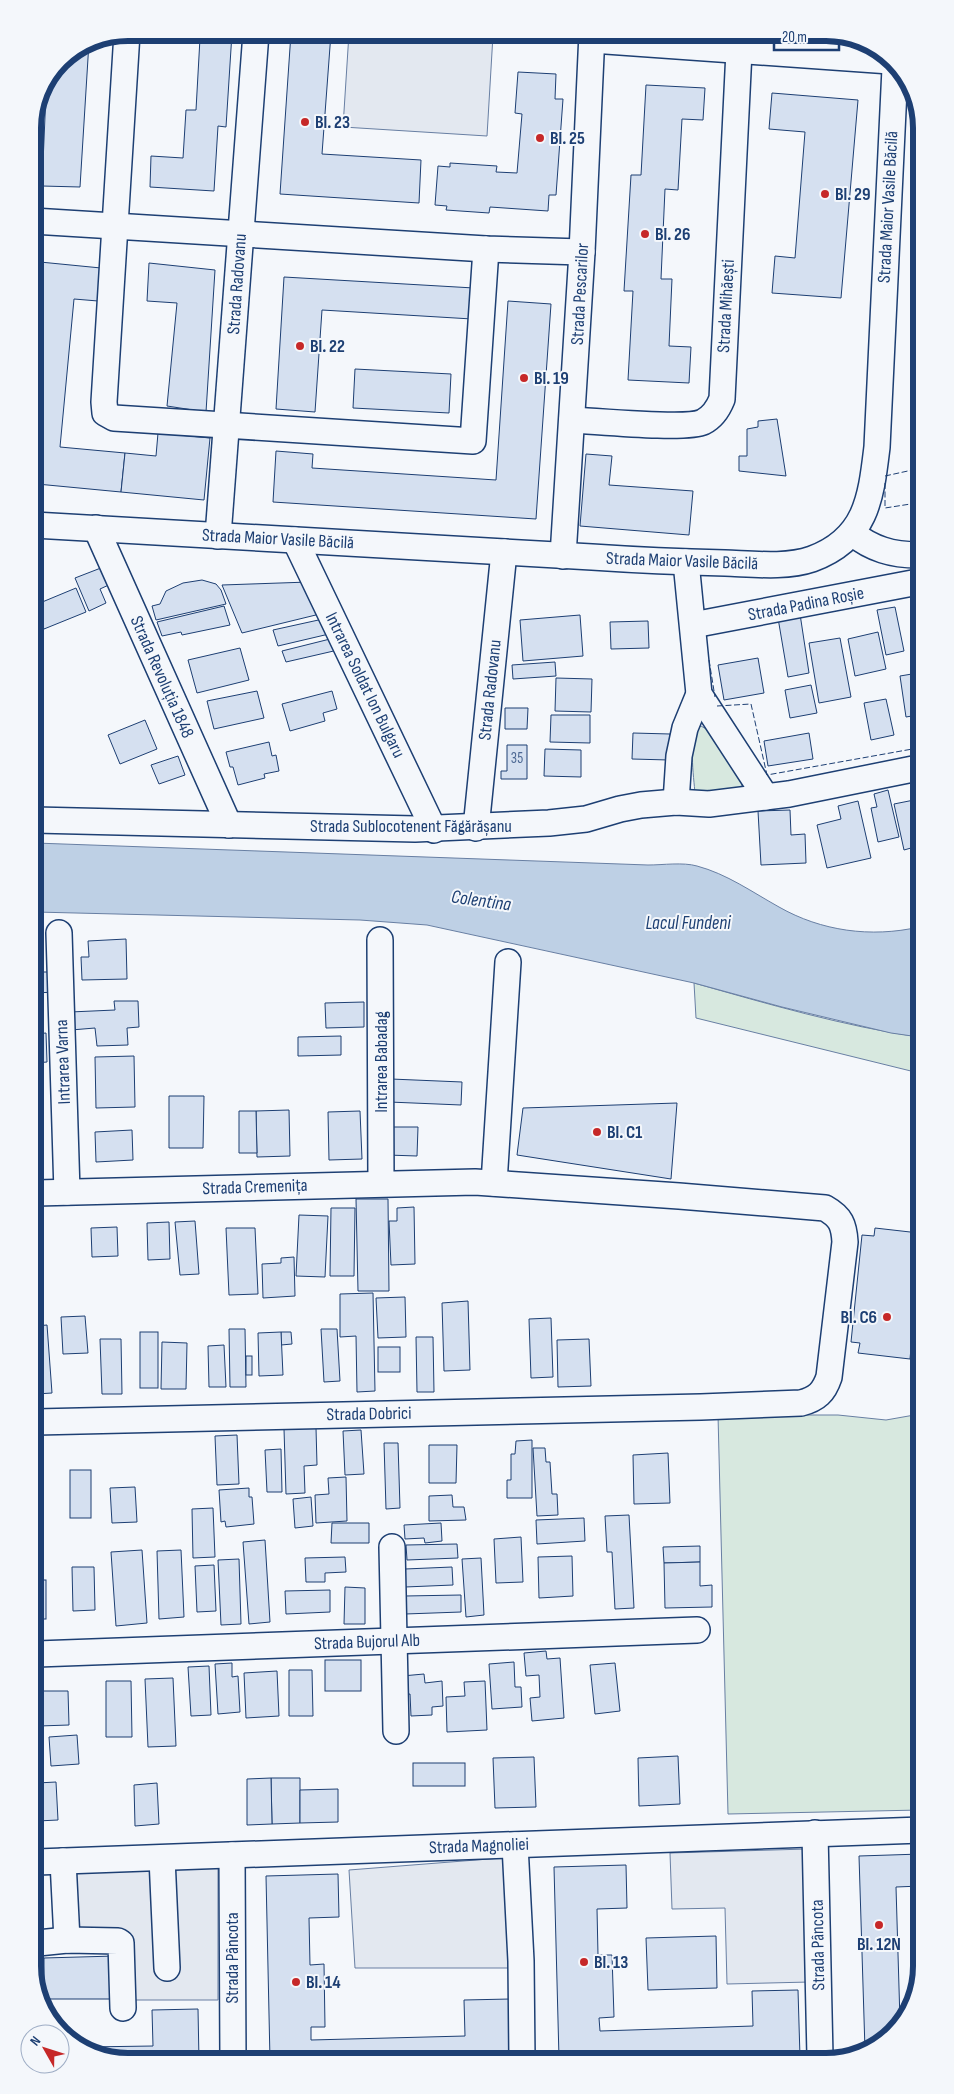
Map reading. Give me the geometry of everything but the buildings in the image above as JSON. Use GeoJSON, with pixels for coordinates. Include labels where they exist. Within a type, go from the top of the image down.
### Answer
{"type":"FeatureCollection","features":[{"type":"Feature","properties":{"kind":"street"},"geometry":{"type":"LineString","coordinates":[[127,41],[104,402],[105,413],[114,418],[473,441],[486,249]]}},
{"type":"Feature","properties":{"kind":"street","name":"Strada Radovanu"},"geometry":{"type":"LineString","coordinates":[[218,536],[255,41]]}},
{"type":"Feature","properties":{"kind":"street","name":"Strada Pescarilor"},"geometry":{"type":"LineString","coordinates":[[563,556],[582,252],[592,41]]}},
{"type":"Feature","properties":{"kind":"street"},"geometry":{"type":"LineString","coordinates":[[641,41],[739,51],[880,60]]}},
{"type":"Feature","properties":{"kind":"street","name":"Strada Mihăești"},"geometry":{"type":"LineString","coordinates":[[572,420],[692,426],[712,416],[718,408],[722,399],[739,51]]}},
{"type":"Feature","properties":{"kind":"street","name":"Strada Maior Vasile Băcilă"},"geometry":{"type":"LineString","coordinates":[[41,525],[686,562],[792,563],[813,558],[834,548],[852,534],[868,506],[873,482],[877,447],[895,76]]}},
{"type":"Feature","properties":{"kind":"street"},"geometry":{"type":"LineString","coordinates":[[41,221],[486,249],[582,252]]}},
{"type":"Feature","properties":{"kind":"street","name":"Strada Revoluția 1848"},"geometry":{"type":"LineString","coordinates":[[96,528],[229,825]]}},
{"type":"Feature","properties":{"kind":"street"},"geometry":{"type":"LineString","coordinates":[[852,534],[871,547],[884,551],[913,554]]}},
{"type":"Feature","properties":{"kind":"street","name":"Intrarea Soldat Ion Bulgaru"},"geometry":{"type":"LineString","coordinates":[[295,540],[434,830]]}},
{"type":"Feature","properties":{"kind":"street","name":"Strada Radovanu"},"geometry":{"type":"LineString","coordinates":[[476,828],[504,552]]}},
{"type":"Feature","properties":{"kind":"street"},"geometry":{"type":"LineString","coordinates":[[686,562],[700,694],[766,797]]}},
{"type":"Feature","properties":{"kind":"street","name":"Strada Padina Roșie"},"geometry":{"type":"LineString","coordinates":[[694,625],[913,583]]}},
{"type":"Feature","properties":{"kind":"street"},"geometry":{"type":"LineString","coordinates":[[676,802],[679,756],[685,728],[700,694]]}},
{"type":"Feature","properties":{"kind":"street","name":"Strada Sublocotenent Făgărășanu"},"geometry":{"type":"LineString","coordinates":[[41,820],[434,830],[476,828],[586,819],[620,809],[676,802],[709,804],[766,797],[913,769]]}},
{"type":"Feature","properties":{"kind":"street","name":"Intrarea Varna"},"geometry":{"type":"LineString","coordinates":[[59,933],[67,1192]]}},
{"type":"Feature","properties":{"kind":"street","name":"Intrarea Babadag"},"geometry":{"type":"LineString","coordinates":[[380,940],[382,1183]]}},
{"type":"Feature","properties":{"kind":"street"},"geometry":{"type":"LineString","coordinates":[[484,1182],[508,962]]}},
{"type":"Feature","properties":{"kind":"street","name":"Strada Cremenița"},"geometry":{"type":"LineString","coordinates":[[41,1193],[484,1182]]}},
{"type":"Feature","properties":{"kind":"street","name":"Strada Dobrici"},"geometry":{"type":"LineString","coordinates":[[41,1422],[702,1407],[801,1403],[821,1394],[829,1377],[845,1242],[842,1222],[835,1214],[825,1208],[484,1182]]}},
{"type":"Feature","properties":{"kind":"street"},"geometry":{"type":"LineString","coordinates":[[392,1547],[396,1731]]}},
{"type":"Feature","properties":{"kind":"street","name":"Strada Bujorul Alb"},"geometry":{"type":"LineString","coordinates":[[41,1654],[697,1630]]}},
{"type":"Feature","properties":{"kind":"street","name":"Strada Magnoliei"},"geometry":{"type":"LineString","coordinates":[[41,1862],[913,1830]]}},
{"type":"Feature","properties":{"kind":"street","name":"Strada Pâncota"},"geometry":{"type":"LineString","coordinates":[[815,1833],[820,2053]]}},
{"type":"Feature","properties":{"kind":"street"},"geometry":{"type":"LineString","coordinates":[[516,1844],[522,2053]]}},
{"type":"Feature","properties":{"kind":"street","name":"Strada Pâncota"},"geometry":{"type":"LineString","coordinates":[[232,1855],[233,2053]]}},
{"type":"Feature","properties":{"kind":"street"},"geometry":{"type":"LineString","coordinates":[[162,1858],[167,1968]]}},
{"type":"Feature","properties":{"kind":"street"},"geometry":{"type":"LineString","coordinates":[[63,1861],[67,1940]]}},
{"type":"Feature","properties":{"kind":"street"},"geometry":{"type":"LineString","coordinates":[[41,1942],[67,1940],[118,1941],[121,1943],[122,2008]]}},
{"type":"Feature","properties":{"kind":"shaded area"},"geometry":{"type":"Polygon","coordinates":[[[348,41],[493,41],[487,136],[343,127],[348,41]]]}},
{"type":"Feature","properties":{"kind":"shaded area"},"geometry":{"type":"Polygon","coordinates":[[[701,726],[708,730],[742,782],[742,786],[739,788],[695,794],[693,747],[694,738],[701,726]]]}},
{"type":"Feature","properties":{"kind":"shaded area"},"geometry":{"type":"Polygon","coordinates":[[[694,983],[834,1021],[913,1036],[913,1072],[696,1018],[694,983]]]}},
{"type":"Feature","properties":{"kind":"shaded area"},"geometry":{"type":"Polygon","coordinates":[[[718,1415],[838,1415],[886,1420],[913,1415],[913,1810],[728,1814],[718,1415]]]}},
{"type":"Feature","properties":{"kind":"shaded area"},"geometry":{"type":"Polygon","coordinates":[[[807,1849],[810,1982],[727,1984],[725,1908],[672,1909],[670,1853],[807,1849]]]}},
{"type":"Feature","properties":{"kind":"shaded area"},"geometry":{"type":"Polygon","coordinates":[[[514,1857],[519,1968],[355,1968],[349,1870],[514,1857]]]}},
{"type":"Feature","properties":{"kind":"shaded area"},"geometry":{"type":"Polygon","coordinates":[[[72,1868],[218,1868],[218,2000],[129,2000],[129,1932],[72,1932],[72,1868]]]}},
{"type":"Feature","properties":{"kind":"water","name":"Lacul Fundeni"},"geometry":{"type":"Polygon","coordinates":[[[41,843],[697,866],[729,879],[795,915],[829,927],[865,932],[913,928],[913,1036],[891,1033],[782,1007],[694,983],[427,925],[360,920],[41,912],[41,843]]]}},
{"type":"Feature","properties":{"kind":"fence"},"geometry":{"type":"LineString","coordinates":[[885,476],[913,470]]}},
{"type":"Feature","properties":{"kind":"fence"},"geometry":{"type":"LineString","coordinates":[[885,483],[885,508],[913,504]]}},
{"type":"Feature","properties":{"kind":"fence"},"geometry":{"type":"LineString","coordinates":[[709,660],[715,697]]}},
{"type":"Feature","properties":{"kind":"fence"},"geometry":{"type":"LineString","coordinates":[[717,706],[751,704],[767,775],[913,749]]}},
{"type":"Feature","properties":{"kind":"place","name":"Bl. 23"},"geometry":{"type":"Point","coordinates":[305,122]}},
{"type":"Feature","properties":{"kind":"place","name":"Bl. 25"},"geometry":{"type":"Point","coordinates":[540,138]}},
{"type":"Feature","properties":{"kind":"place","name":"Bl. 29"},"geometry":{"type":"Point","coordinates":[825,194]}},
{"type":"Feature","properties":{"kind":"place","name":"Bl. 26"},"geometry":{"type":"Point","coordinates":[645,234]}},
{"type":"Feature","properties":{"kind":"place","name":"Bl. 22"},"geometry":{"type":"Point","coordinates":[300,346]}},
{"type":"Feature","properties":{"kind":"place","name":"Bl. 19"},"geometry":{"type":"Point","coordinates":[524,378]}},
{"type":"Feature","properties":{"kind":"place","name":"Bl. C1"},"geometry":{"type":"Point","coordinates":[597,1132]}},
{"type":"Feature","properties":{"kind":"place","name":"Bl. C6"},"geometry":{"type":"Point","coordinates":[887,1317]}},
{"type":"Feature","properties":{"kind":"place","name":"Bl. 12N"},"geometry":{"type":"Point","coordinates":[879,1925]}},
{"type":"Feature","properties":{"kind":"place","name":"Bl. 13"},"geometry":{"type":"Point","coordinates":[584,1962]}},
{"type":"Feature","properties":{"kind":"place","name":"Bl. 14"},"geometry":{"type":"Point","coordinates":[296,1982]}},
{"type":"Feature","properties":{"kind":"water label","name":"Colentina"},"geometry":{"type":"Point","coordinates":[481,901]}}]}
